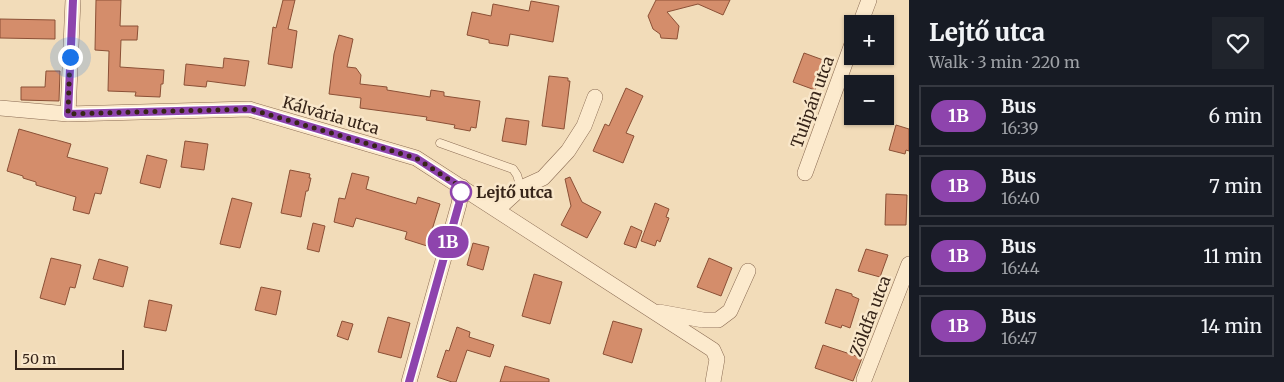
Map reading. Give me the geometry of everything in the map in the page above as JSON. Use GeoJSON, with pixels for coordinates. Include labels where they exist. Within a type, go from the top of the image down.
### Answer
{"type":"FeatureCollection","features":[{"type":"Feature","properties":{"kind":"street"},"geometry":{"type":"LineString","coordinates":[[68,114],[73,0]]}},
{"type":"Feature","properties":{"kind":"street"},"geometry":{"type":"LineString","coordinates":[[863,15],[868,0]]}},
{"type":"Feature","properties":{"kind":"street","name":"Tulipán utca"},"geometry":{"type":"LineString","coordinates":[[805,173],[844,65]]}},
{"type":"Feature","properties":{"kind":"street"},"geometry":{"type":"LineString","coordinates":[[497,210],[521,188],[543,178],[568,151],[584,126],[595,97]]}},
{"type":"Feature","properties":{"kind":"street","name":"Kálvária utca"},"geometry":{"type":"LineString","coordinates":[[0,108],[68,114],[250,109],[416,158],[714,350],[717,359],[713,382]]}},
{"type":"Feature","properties":{"kind":"street"},"geometry":{"type":"LineString","coordinates":[[409,382],[462,188]]}},
{"type":"Feature","properties":{"kind":"street","name":"Zöldfa utca"},"geometry":{"type":"LineString","coordinates":[[864,380],[909,264]]}},
{"type":"Feature","properties":{"kind":"street","name":"Kálvária utca"},"geometry":{"type":"LineString","coordinates":[[652,311],[703,320],[718,320],[730,311],[748,270]]}},
{"type":"Feature","properties":{"kind":"lane"},"geometry":{"type":"LineString","coordinates":[[440,143],[513,169],[521,188]]}},
{"type":"Feature","properties":{"kind":"building"},"geometry":{"type":"Polygon","coordinates":[[[96,0],[121,0],[120,26],[138,26],[137,40],[121,40],[120,67],[164,70],[160,97],[135,96],[136,92],[108,91],[109,51],[95,50],[96,0]]]}},
{"type":"Feature","properties":{"kind":"building"},"geometry":{"type":"Polygon","coordinates":[[[283,0],[295,0],[288,29],[297,31],[292,68],[268,64],[273,27],[276,28],[283,0]]]}},
{"type":"Feature","properties":{"kind":"building"},"geometry":{"type":"Polygon","coordinates":[[[656,0],[730,0],[723,15],[698,4],[667,12],[679,26],[677,39],[661,38],[660,34],[653,29],[648,16],[656,0]]]}},
{"type":"Feature","properties":{"kind":"building"},"geometry":{"type":"Polygon","coordinates":[[[531,1],[559,6],[553,42],[510,34],[508,46],[489,43],[489,40],[467,35],[472,12],[491,16],[493,4],[529,11],[531,1]]]}},
{"type":"Feature","properties":{"kind":"building"},"geometry":{"type":"Polygon","coordinates":[[[0,19],[55,20],[55,39],[0,38],[0,19]]]}},
{"type":"Feature","properties":{"kind":"building"},"geometry":{"type":"Polygon","coordinates":[[[339,35],[353,39],[347,67],[356,68],[361,75],[360,84],[387,87],[387,90],[430,97],[431,90],[444,92],[444,96],[480,101],[476,128],[471,127],[470,131],[454,128],[455,125],[426,120],[427,117],[360,108],[361,98],[329,94],[334,54],[339,35]]]}},
{"type":"Feature","properties":{"kind":"building"},"geometry":{"type":"Polygon","coordinates":[[[804,53],[826,61],[815,90],[793,82],[804,53]]]}},
{"type":"Feature","properties":{"kind":"building"},"geometry":{"type":"Polygon","coordinates":[[[224,58],[249,61],[245,86],[207,81],[206,87],[184,85],[186,64],[223,68],[224,58]]]}},
{"type":"Feature","properties":{"kind":"building"},"geometry":{"type":"Polygon","coordinates":[[[46,71],[60,71],[59,101],[21,100],[21,87],[45,87],[46,71]]]}},
{"type":"Feature","properties":{"kind":"building"},"geometry":{"type":"Polygon","coordinates":[[[549,76],[568,78],[568,81],[570,81],[564,129],[542,126],[549,76]]]}},
{"type":"Feature","properties":{"kind":"building"},"geometry":{"type":"Polygon","coordinates":[[[626,88],[643,96],[626,133],[634,136],[623,163],[593,151],[605,124],[609,126],[626,88]]]}},
{"type":"Feature","properties":{"kind":"building"},"geometry":{"type":"Polygon","coordinates":[[[506,118],[529,121],[526,145],[502,141],[506,118]]]}},
{"type":"Feature","properties":{"kind":"building"},"geometry":{"type":"Polygon","coordinates":[[[896,125],[909,129],[909,151],[906,150],[905,154],[889,150],[896,125]]]}},
{"type":"Feature","properties":{"kind":"building"},"geometry":{"type":"Polygon","coordinates":[[[19,129],[71,144],[67,157],[108,168],[101,194],[95,193],[89,214],[73,210],[76,197],[36,185],[36,182],[7,171],[19,129]]]}},
{"type":"Feature","properties":{"kind":"building"},"geometry":{"type":"Polygon","coordinates":[[[185,141],[208,144],[204,170],[181,167],[185,141]]]}},
{"type":"Feature","properties":{"kind":"building"},"geometry":{"type":"Polygon","coordinates":[[[147,155],[167,160],[160,188],[140,183],[147,155]]]}},
{"type":"Feature","properties":{"kind":"building"},"geometry":{"type":"Polygon","coordinates":[[[290,170],[310,174],[309,178],[311,178],[308,191],[306,191],[301,217],[281,213],[290,170]]]}},
{"type":"Feature","properties":{"kind":"building"},"geometry":{"type":"Polygon","coordinates":[[[352,173],[369,177],[366,189],[416,204],[418,197],[440,204],[427,246],[405,239],[407,232],[356,218],[353,227],[334,222],[339,198],[345,199],[352,173]]]}},
{"type":"Feature","properties":{"kind":"building"},"geometry":{"type":"Polygon","coordinates":[[[570,177],[582,202],[601,212],[587,238],[561,225],[571,206],[565,179],[570,177]]]}},
{"type":"Feature","properties":{"kind":"building"},"geometry":{"type":"Polygon","coordinates":[[[886,194],[907,195],[906,225],[885,225],[886,194]]]}},
{"type":"Feature","properties":{"kind":"building"},"geometry":{"type":"Polygon","coordinates":[[[232,198],[252,203],[240,248],[220,244],[232,198]]]}},
{"type":"Feature","properties":{"kind":"building"},"geometry":{"type":"Polygon","coordinates":[[[655,203],[669,209],[666,217],[669,218],[660,242],[657,240],[655,246],[641,241],[655,203]]]}},
{"type":"Feature","properties":{"kind":"building"},"geometry":{"type":"Polygon","coordinates":[[[313,223],[325,226],[319,252],[307,249],[313,223]]]}},
{"type":"Feature","properties":{"kind":"building"},"geometry":{"type":"Polygon","coordinates":[[[631,226],[642,231],[636,248],[624,244],[631,226]]]}},
{"type":"Feature","properties":{"kind":"building"},"geometry":{"type":"Polygon","coordinates":[[[473,243],[489,247],[483,270],[467,265],[473,243]]]}},
{"type":"Feature","properties":{"kind":"building"},"geometry":{"type":"Polygon","coordinates":[[[866,249],[888,255],[880,277],[858,271],[866,249]]]}},
{"type":"Feature","properties":{"kind":"building"},"geometry":{"type":"Polygon","coordinates":[[[51,258],[81,265],[75,288],[70,287],[65,305],[40,298],[51,258]]]}},
{"type":"Feature","properties":{"kind":"building"},"geometry":{"type":"Polygon","coordinates":[[[709,258],[732,268],[721,296],[697,287],[709,258]]]}},
{"type":"Feature","properties":{"kind":"building"},"geometry":{"type":"Polygon","coordinates":[[[99,259],[128,267],[123,287],[93,279],[99,259]]]}},
{"type":"Feature","properties":{"kind":"building"},"geometry":{"type":"Polygon","coordinates":[[[534,274],[562,282],[550,324],[522,316],[534,274]]]}},
{"type":"Feature","properties":{"kind":"building"},"geometry":{"type":"Polygon","coordinates":[[[261,287],[281,291],[276,315],[255,310],[261,287]]]}},
{"type":"Feature","properties":{"kind":"building"},"geometry":{"type":"Polygon","coordinates":[[[836,289],[852,294],[852,296],[859,299],[850,328],[842,325],[841,328],[825,323],[836,289]]]}},
{"type":"Feature","properties":{"kind":"building"},"geometry":{"type":"Polygon","coordinates":[[[149,300],[172,305],[166,331],[144,327],[149,300]]]}},
{"type":"Feature","properties":{"kind":"building"},"geometry":{"type":"Polygon","coordinates":[[[388,317],[410,323],[401,358],[378,352],[388,317]]]}},
{"type":"Feature","properties":{"kind":"building"},"geometry":{"type":"Polygon","coordinates":[[[342,321],[353,324],[348,340],[337,336],[342,321]]]}},
{"type":"Feature","properties":{"kind":"building"},"geometry":{"type":"Polygon","coordinates":[[[613,321],[642,329],[632,363],[603,354],[613,321]]]}},
{"type":"Feature","properties":{"kind":"building"},"geometry":{"type":"Polygon","coordinates":[[[457,327],[470,332],[469,337],[494,345],[490,357],[467,350],[456,382],[452,382],[437,377],[446,350],[449,351],[457,327]]]}},
{"type":"Feature","properties":{"kind":"building"},"geometry":{"type":"Polygon","coordinates":[[[823,345],[862,358],[853,381],[815,368],[823,345]]]}},
{"type":"Feature","properties":{"kind":"building"},"geometry":{"type":"Polygon","coordinates":[[[505,366],[549,379],[549,382],[500,382],[505,366]]]}},
{"type":"Feature","properties":{"kind":"bus line","name":"1B"},"geometry":{"type":"LineString","coordinates":[[73,0],[68,114],[250,109],[416,158],[462,188],[409,382]]}},
{"type":"Feature","properties":{"kind":"place","name":"Lejtő utca"},"geometry":{"type":"Point","coordinates":[461,192]}},
{"type":"Feature","properties":{"kind":"route"},"geometry":{"type":"LineString","coordinates":[[70,57],[68,114],[250,109],[416,158],[462,188],[461,192]]}}]}
